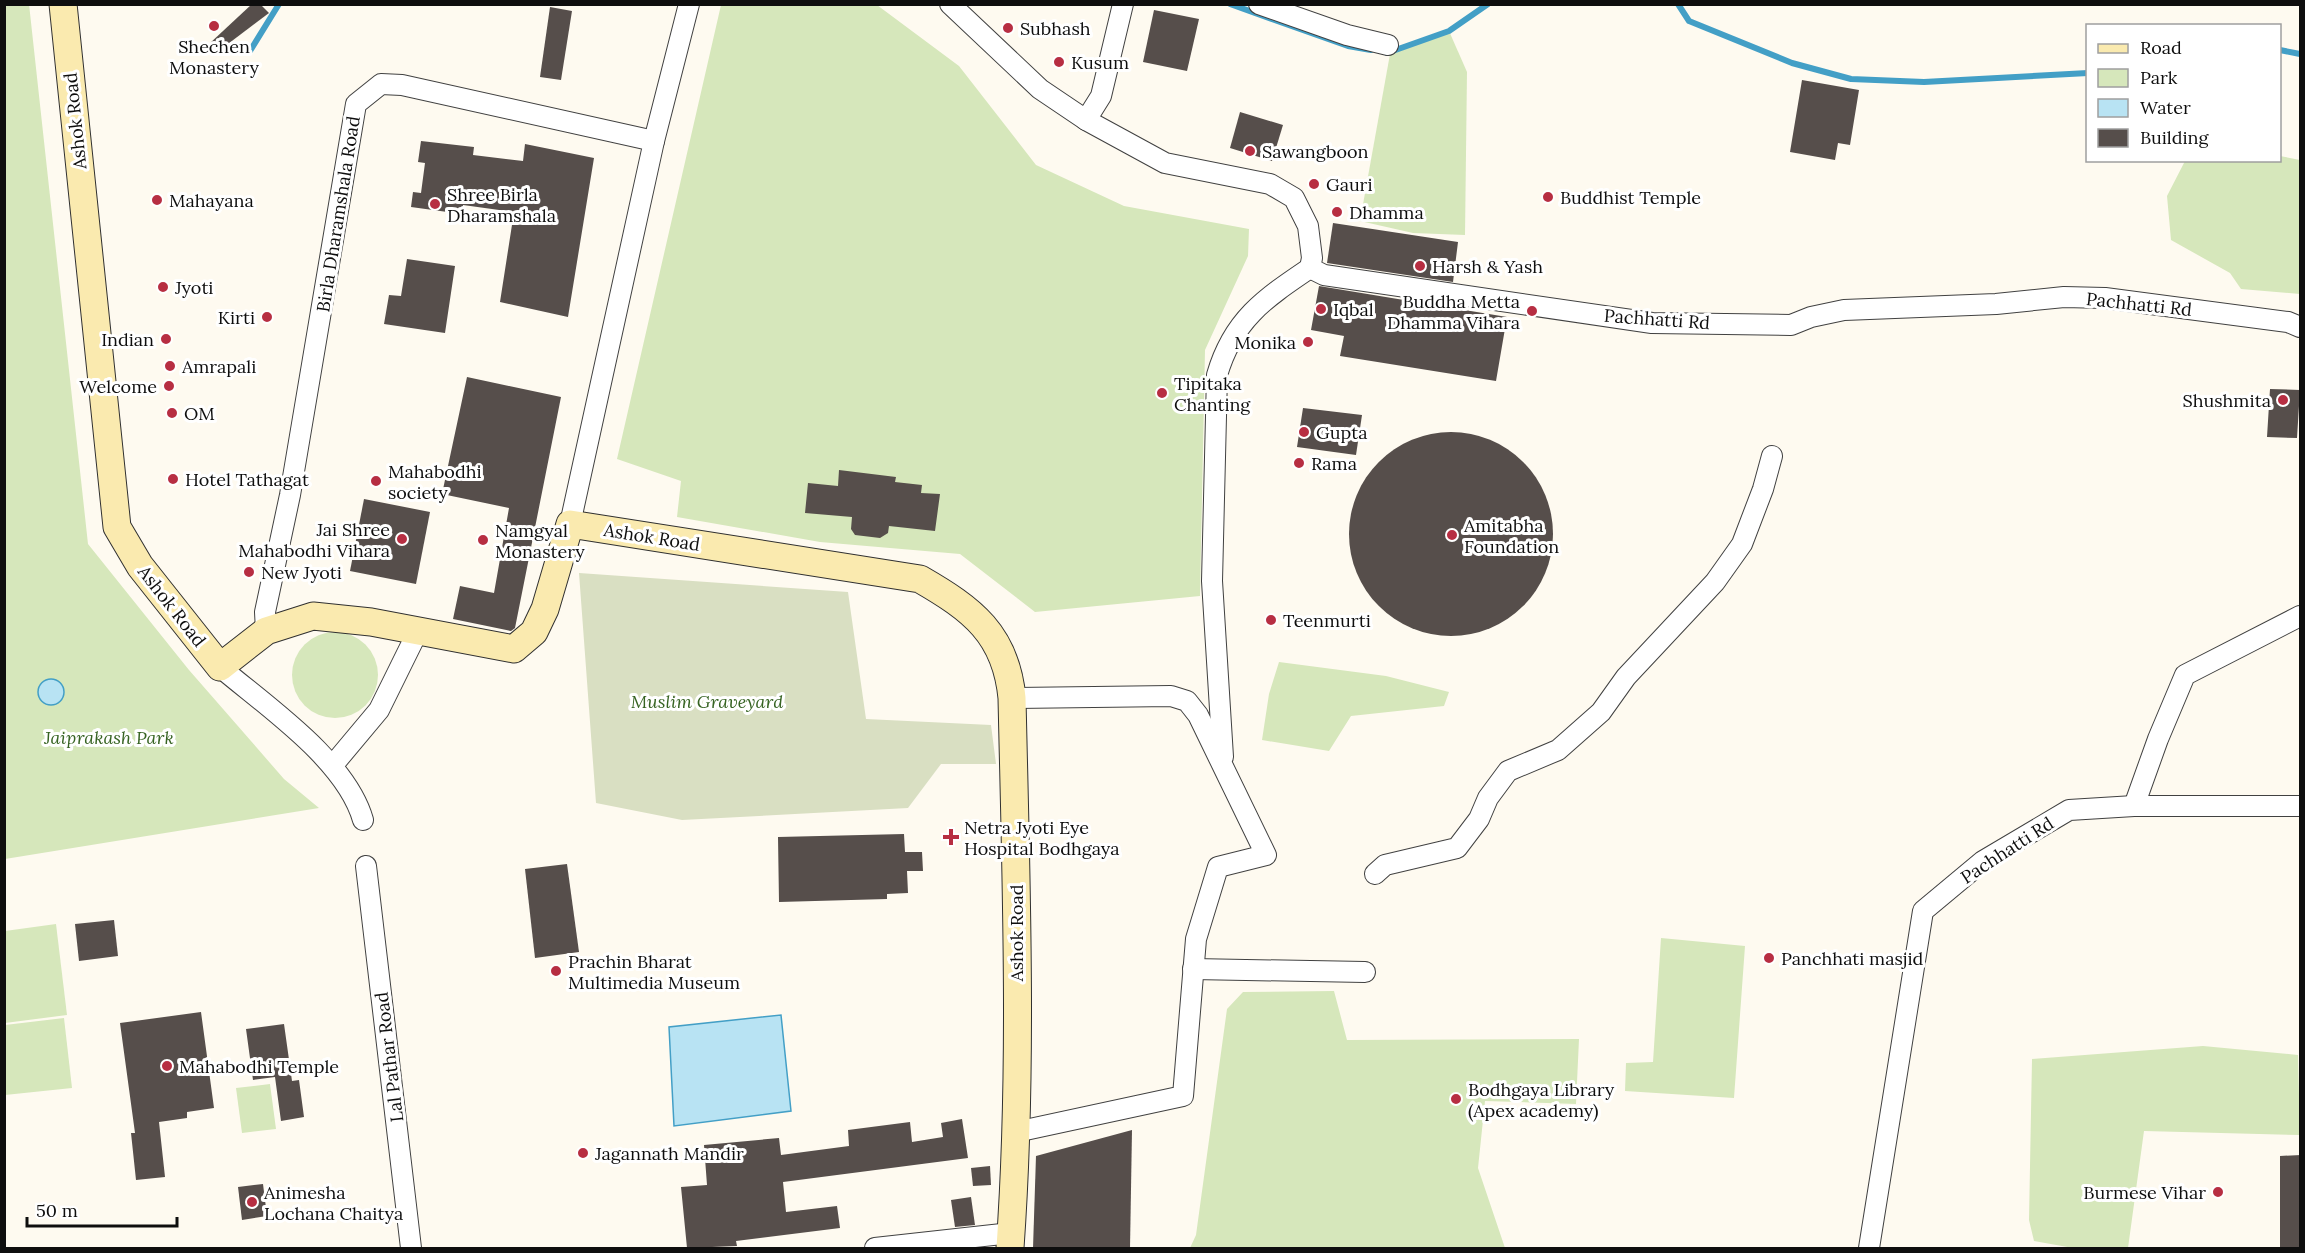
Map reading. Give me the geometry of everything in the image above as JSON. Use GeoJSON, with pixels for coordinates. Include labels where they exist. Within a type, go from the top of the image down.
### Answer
{"type":"FeatureCollection","features":[{"type":"Feature","properties":{"kind":"street","name":"Ashok Road"},"geometry":{"type":"LineString","coordinates":[[63,4],[117,526],[140,566],[220,667]]}},
{"type":"Feature","properties":{"kind":"street"},"geometry":{"type":"LineString","coordinates":[[363,820],[357,800],[333,765],[220,667],[266,631],[313,616],[371,622],[514,649],[534,632],[545,609],[570,524],[654,141],[689,4]]}},
{"type":"Feature","properties":{"kind":"street"},"geometry":{"type":"LineString","coordinates":[[950,4],[1040,89],[1086,120],[1165,163],[1270,184],[1294,198],[1308,226],[1312,258],[1310,268],[1274,292],[1236,328],[1223,354],[1217,375],[1212,580],[1224,771]]}},
{"type":"Feature","properties":{"kind":"street"},"geometry":{"type":"LineString","coordinates":[[1086,120],[1101,96],[1123,4]]}},
{"type":"Feature","properties":{"kind":"street"},"geometry":{"type":"LineString","coordinates":[[1259,4],[1347,35],[1388,45]]}},
{"type":"Feature","properties":{"kind":"street","name":"Birla Dharamshala Road"},"geometry":{"type":"LineString","coordinates":[[266,631],[265,612],[292,483],[356,104],[381,84],[402,85],[654,141]]}},
{"type":"Feature","properties":{"kind":"street","name":"Pachhatti Rd"},"geometry":{"type":"LineString","coordinates":[[1310,268],[1324,275],[1652,323],[1791,326],[1811,317],[1844,310],[1996,304],[2064,297],[2128,301],[2288,322],[2301,327]]}},
{"type":"Feature","properties":{"kind":"street"},"geometry":{"type":"LineString","coordinates":[[1375,874],[1385,865],[1457,848],[1479,819],[1488,798],[1508,771],[1558,750],[1601,712],[1626,677],[1715,582],[1742,544],[1763,489],[1772,456]]}},
{"type":"Feature","properties":{"kind":"street","name":"Ashok Road"},"geometry":{"type":"LineString","coordinates":[[570,524],[920,579],[958,601],[983,622],[1002,653],[1010,680],[1012,698],[1017,886],[1017,1132],[1010,1241]]}},
{"type":"Feature","properties":{"kind":"street"},"geometry":{"type":"LineString","coordinates":[[2134,806],[2158,739],[2185,675],[2301,616]]}},
{"type":"Feature","properties":{"kind":"street"},"geometry":{"type":"LineString","coordinates":[[333,765],[378,710],[418,631]]}},
{"type":"Feature","properties":{"kind":"street"},"geometry":{"type":"LineString","coordinates":[[1012,698],[1171,696],[1187,701],[1198,715],[1266,855],[1218,867],[1196,939],[1183,1096],[1017,1132]]}},
{"type":"Feature","properties":{"kind":"street","name":"Pachhatti Rd"},"geometry":{"type":"LineString","coordinates":[[1869,1248],[1923,911],[1983,861],[2069,810],[2134,806],[2301,806]]}},
{"type":"Feature","properties":{"kind":"street","name":"Lal Pathar Road"},"geometry":{"type":"LineString","coordinates":[[366,866],[411,1248]]}},
{"type":"Feature","properties":{"kind":"street"},"geometry":{"type":"LineString","coordinates":[[1193,969],[1365,972]]}},
{"type":"Feature","properties":{"kind":"street"},"geometry":{"type":"LineString","coordinates":[[875,1248],[1010,1241]]}},
{"type":"Feature","properties":{"kind":"green space","name":"Jaiprakash Park"},"geometry":{"type":"Polygon","coordinates":[[[29,4],[88,544],[189,670],[284,779],[319,808],[5,859],[4,5],[29,4]]]}},
{"type":"Feature","properties":{"kind":"green space"},"geometry":{"type":"Polygon","coordinates":[[[721,5],[877,5],[959,66],[1036,165],[1124,206],[1249,229],[1248,256],[1205,350],[1200,596],[1035,612],[960,554],[820,542],[677,517],[681,481],[617,459],[721,5]]]}},
{"type":"Feature","properties":{"kind":"green space"},"geometry":{"type":"Polygon","coordinates":[[[1449,31],[1467,72],[1465,235],[1413,233],[1360,221],[1390,54],[1449,31]]]}},
{"type":"Feature","properties":{"kind":"green space"},"geometry":{"type":"Polygon","coordinates":[[[2281,156],[2300,160],[2300,294],[2241,289],[2230,273],[2171,240],[2167,196],[2184,162],[2281,162],[2281,156]]]}},
{"type":"Feature","properties":{"kind":"green space","name":"Muslim Graveyard"},"geometry":{"type":"Polygon","coordinates":[[[579,573],[848,592],[866,719],[991,725],[996,764],[941,764],[908,808],[682,820],[596,803],[579,573]]]}},
{"type":"Feature","properties":{"kind":"green space"},"geometry":{"type":"Polygon","coordinates":[[[335,632],[352,635],[366,644],[375,658],[378,675],[375,692],[366,706],[352,715],[335,718],[318,715],[304,706],[295,692],[292,675],[295,658],[304,644],[318,635],[335,632]]]}},
{"type":"Feature","properties":{"kind":"green space"},"geometry":{"type":"Polygon","coordinates":[[[1279,662],[1386,676],[1449,692],[1444,706],[1351,716],[1329,751],[1262,740],[1269,694],[1279,662]]]}},
{"type":"Feature","properties":{"kind":"green space"},"geometry":{"type":"Polygon","coordinates":[[[56,924],[67,1015],[5,1023],[5,931],[56,924]]]}},
{"type":"Feature","properties":{"kind":"green space"},"geometry":{"type":"Polygon","coordinates":[[[1661,938],[1745,946],[1734,1098],[1625,1091],[1626,1063],[1653,1062],[1661,938]]]}},
{"type":"Feature","properties":{"kind":"green space"},"geometry":{"type":"Polygon","coordinates":[[[1334,991],[1347,1040],[1579,1039],[1576,1104],[1485,1101],[1478,1168],[1505,1248],[1190,1248],[1196,1235],[1227,1009],[1243,992],[1334,991]]]}},
{"type":"Feature","properties":{"kind":"green space"},"geometry":{"type":"Polygon","coordinates":[[[64,1018],[72,1088],[5,1095],[5,1025],[64,1018]]]}},
{"type":"Feature","properties":{"kind":"green space"},"geometry":{"type":"Polygon","coordinates":[[[2203,1046],[2298,1055],[2300,1135],[2144,1131],[2128,1248],[2073,1248],[2034,1241],[2029,1220],[2032,1059],[2203,1046]]]}},
{"type":"Feature","properties":{"kind":"green space"},"geometry":{"type":"Polygon","coordinates":[[[270,1084],[276,1129],[242,1133],[236,1088],[270,1084]]]}},
{"type":"Feature","properties":{"kind":"water"},"geometry":{"type":"Polygon","coordinates":[[[51,679],[60,683],[64,692],[60,701],[51,705],[42,701],[38,692],[42,683],[51,679]]]}},
{"type":"Feature","properties":{"kind":"water"},"geometry":{"type":"Polygon","coordinates":[[[781,1015],[791,1111],[674,1126],[669,1027],[781,1015]]]}},
{"type":"Feature","properties":{"kind":"building"},"geometry":{"type":"Polygon","coordinates":[[[252,4],[260,4],[269,13],[216,53],[209,44],[252,4]]]}},
{"type":"Feature","properties":{"kind":"building"},"geometry":{"type":"Polygon","coordinates":[[[550,7],[572,11],[561,80],[540,77],[550,7]]]}},
{"type":"Feature","properties":{"kind":"building"},"geometry":{"type":"Polygon","coordinates":[[[1154,10],[1199,19],[1187,71],[1143,62],[1154,10]]]}},
{"type":"Feature","properties":{"kind":"building"},"geometry":{"type":"Polygon","coordinates":[[[1802,80],[1859,90],[1850,145],[1838,143],[1835,160],[1790,152],[1802,80]]]}},
{"type":"Feature","properties":{"kind":"building"},"geometry":{"type":"Polygon","coordinates":[[[1240,112],[1283,125],[1272,161],[1230,148],[1240,112]]]}},
{"type":"Feature","properties":{"kind":"building"},"geometry":{"type":"Polygon","coordinates":[[[421,141],[474,147],[473,155],[523,161],[525,144],[594,158],[568,317],[500,302],[514,212],[463,205],[462,214],[411,207],[413,192],[421,193],[425,163],[418,162],[421,141]]]}},
{"type":"Feature","properties":{"kind":"building"},"geometry":{"type":"Polygon","coordinates":[[[1333,223],[1458,242],[1453,282],[1327,263],[1333,223]]]}},
{"type":"Feature","properties":{"kind":"building"},"geometry":{"type":"Polygon","coordinates":[[[407,259],[455,266],[445,333],[384,324],[389,295],[401,296],[407,259]]]}},
{"type":"Feature","properties":{"kind":"building"},"geometry":{"type":"Polygon","coordinates":[[[1319,286],[1507,317],[1496,381],[1340,356],[1344,336],[1311,330],[1319,286]]]}},
{"type":"Feature","properties":{"kind":"building","name":"Namgyal Monastery"},"geometry":{"type":"Polygon","coordinates":[[[467,377],[561,397],[515,628],[511,631],[453,619],[460,586],[494,593],[509,508],[442,494],[467,377]]]}},
{"type":"Feature","properties":{"kind":"building"},"geometry":{"type":"Polygon","coordinates":[[[2270,389],[2300,390],[2297,438],[2267,437],[2270,389]]]}},
{"type":"Feature","properties":{"kind":"building"},"geometry":{"type":"Polygon","coordinates":[[[1303,408],[1362,415],[1356,455],[1297,447],[1303,408]]]}},
{"type":"Feature","properties":{"kind":"building"},"geometry":{"type":"Polygon","coordinates":[[[1441,432],[1461,432],[1481,436],[1499,444],[1516,455],[1530,469],[1549,504],[1553,534],[1549,564],[1541,582],[1530,599],[1516,613],[1481,632],[1461,636],[1441,636],[1421,632],[1403,624],[1386,613],[1372,599],[1353,564],[1349,544],[1349,524],[1353,504],[1361,486],[1372,469],[1386,455],[1421,436],[1441,432]]]}},
{"type":"Feature","properties":{"kind":"building"},"geometry":{"type":"Polygon","coordinates":[[[839,470],[896,477],[895,482],[922,485],[921,493],[940,494],[935,531],[889,526],[888,533],[880,538],[855,535],[851,529],[852,517],[805,513],[808,483],[838,486],[839,470]]]}},
{"type":"Feature","properties":{"kind":"building"},"geometry":{"type":"Polygon","coordinates":[[[364,499],[430,512],[416,584],[350,571],[364,499]]]}},
{"type":"Feature","properties":{"kind":"building"},"geometry":{"type":"Polygon","coordinates":[[[904,834],[905,852],[922,852],[923,871],[907,871],[908,893],[887,894],[887,899],[779,902],[778,837],[904,834]]]}},
{"type":"Feature","properties":{"kind":"building"},"geometry":{"type":"Polygon","coordinates":[[[567,864],[579,952],[535,958],[525,869],[567,864]]]}},
{"type":"Feature","properties":{"kind":"building"},"geometry":{"type":"Polygon","coordinates":[[[114,920],[118,956],[79,961],[75,924],[114,920]]]}},
{"type":"Feature","properties":{"kind":"building","name":"Mahabodhi Temple"},"geometry":{"type":"Polygon","coordinates":[[[201,1012],[214,1108],[187,1112],[187,1118],[159,1122],[165,1177],[136,1180],[131,1133],[135,1133],[120,1023],[201,1012]]]}},
{"type":"Feature","properties":{"kind":"building"},"geometry":{"type":"Polygon","coordinates":[[[284,1024],[292,1081],[299,1080],[304,1117],[281,1121],[275,1077],[253,1080],[246,1029],[284,1024]]]}},
{"type":"Feature","properties":{"kind":"building"},"geometry":{"type":"Polygon","coordinates":[[[962,1119],[968,1158],[783,1182],[786,1212],[837,1206],[840,1228],[736,1241],[737,1246],[687,1248],[681,1187],[707,1185],[704,1145],[779,1138],[781,1155],[849,1146],[848,1130],[910,1122],[912,1142],[943,1137],[941,1123],[962,1119]]]}},
{"type":"Feature","properties":{"kind":"building"},"geometry":{"type":"Polygon","coordinates":[[[1132,1130],[1130,1248],[1033,1248],[1036,1156],[1132,1130]]]}},
{"type":"Feature","properties":{"kind":"building"},"geometry":{"type":"Polygon","coordinates":[[[2301,1155],[2301,1248],[2280,1248],[2280,1156],[2301,1155]]]}},
{"type":"Feature","properties":{"kind":"building"},"geometry":{"type":"Polygon","coordinates":[[[990,1166],[991,1185],[973,1186],[971,1168],[990,1166]]]}},
{"type":"Feature","properties":{"kind":"building","name":"Animesha Lochana Chaitya"},"geometry":{"type":"Polygon","coordinates":[[[263,1184],[267,1216],[242,1220],[238,1187],[263,1184]]]}},
{"type":"Feature","properties":{"kind":"building"},"geometry":{"type":"Polygon","coordinates":[[[971,1197],[975,1225],[955,1227],[951,1200],[971,1197]]]}},
{"type":"Feature","properties":{"kind":"waterway"},"geometry":{"type":"LineString","coordinates":[[250,51],[279,4]]}},
{"type":"Feature","properties":{"kind":"waterway"},"geometry":{"type":"LineString","coordinates":[[1230,4],[1348,46],[1371,50]]}},
{"type":"Feature","properties":{"kind":"waterway"},"geometry":{"type":"LineString","coordinates":[[1387,53],[1449,31],[1488,4]]}},
{"type":"Feature","properties":{"kind":"waterway"},"geometry":{"type":"LineString","coordinates":[[1678,4],[1689,21],[1792,63],[1851,79],[1924,82],[2086,73]]}},
{"type":"Feature","properties":{"kind":"waterway"},"geometry":{"type":"LineString","coordinates":[[2281,50],[2300,54]]}},
{"type":"Feature","properties":{"kind":"place","name":"Shechen Monastery"},"geometry":{"type":"Point","coordinates":[214,26]}},
{"type":"Feature","properties":{"kind":"place","name":"Subhash"},"geometry":{"type":"Point","coordinates":[1008,28]}},
{"type":"Feature","properties":{"kind":"place","name":"Kusum"},"geometry":{"type":"Point","coordinates":[1059,62]}},
{"type":"Feature","properties":{"kind":"place","name":"Sawangboon"},"geometry":{"type":"Point","coordinates":[1250,151]}},
{"type":"Feature","properties":{"kind":"place","name":"Gauri"},"geometry":{"type":"Point","coordinates":[1314,184]}},
{"type":"Feature","properties":{"kind":"place","name":"Buddhist Temple"},"geometry":{"type":"Point","coordinates":[1548,197]}},
{"type":"Feature","properties":{"kind":"place","name":"Mahayana"},"geometry":{"type":"Point","coordinates":[157,200]}},
{"type":"Feature","properties":{"kind":"place","name":"Shree Birla Dharamshala"},"geometry":{"type":"Point","coordinates":[435,204]}},
{"type":"Feature","properties":{"kind":"place","name":"Dhamma"},"geometry":{"type":"Point","coordinates":[1337,212]}},
{"type":"Feature","properties":{"kind":"place","name":"Harsh & Yash"},"geometry":{"type":"Point","coordinates":[1420,266]}},
{"type":"Feature","properties":{"kind":"place","name":"Jyoti"},"geometry":{"type":"Point","coordinates":[163,287]}},
{"type":"Feature","properties":{"kind":"place","name":"Iqbal"},"geometry":{"type":"Point","coordinates":[1321,309]}},
{"type":"Feature","properties":{"kind":"place","name":"Buddha Metta Dhamma Vihara"},"geometry":{"type":"Point","coordinates":[1532,311]}},
{"type":"Feature","properties":{"kind":"place","name":"Kirti"},"geometry":{"type":"Point","coordinates":[267,317]}},
{"type":"Feature","properties":{"kind":"place","name":"Indian"},"geometry":{"type":"Point","coordinates":[166,339]}},
{"type":"Feature","properties":{"kind":"place","name":"Monika"},"geometry":{"type":"Point","coordinates":[1308,342]}},
{"type":"Feature","properties":{"kind":"place","name":"Amrapali"},"geometry":{"type":"Point","coordinates":[170,366]}},
{"type":"Feature","properties":{"kind":"place","name":"Welcome"},"geometry":{"type":"Point","coordinates":[169,386]}},
{"type":"Feature","properties":{"kind":"place","name":"Tipitaka Chanting"},"geometry":{"type":"Point","coordinates":[1162,393]}},
{"type":"Feature","properties":{"kind":"place","name":"Shushmita"},"geometry":{"type":"Point","coordinates":[2283,400]}},
{"type":"Feature","properties":{"kind":"place","name":"OM"},"geometry":{"type":"Point","coordinates":[172,413]}},
{"type":"Feature","properties":{"kind":"place","name":"Gupta"},"geometry":{"type":"Point","coordinates":[1304,432]}},
{"type":"Feature","properties":{"kind":"place","name":"Rama"},"geometry":{"type":"Point","coordinates":[1299,463]}},
{"type":"Feature","properties":{"kind":"place","name":"Hotel Tathagat"},"geometry":{"type":"Point","coordinates":[173,479]}},
{"type":"Feature","properties":{"kind":"place","name":"Mahabodhi society"},"geometry":{"type":"Point","coordinates":[376,481]}},
{"type":"Feature","properties":{"kind":"place","name":"Amitabha Foundation"},"geometry":{"type":"Point","coordinates":[1452,535]}},
{"type":"Feature","properties":{"kind":"place","name":"Jai Shree Mahabodhi Vihara"},"geometry":{"type":"Point","coordinates":[402,539]}},
{"type":"Feature","properties":{"kind":"place","name":"Namgyal Monastery"},"geometry":{"type":"Point","coordinates":[483,540]}},
{"type":"Feature","properties":{"kind":"place","name":"New Jyoti"},"geometry":{"type":"Point","coordinates":[249,572]}},
{"type":"Feature","properties":{"kind":"place","name":"Teenmurti"},"geometry":{"type":"Point","coordinates":[1271,620]}},
{"type":"Feature","properties":{"kind":"place","name":"Netra Jyoti Eye Hospital Bodhgaya"},"geometry":{"type":"Point","coordinates":[951,837]}},
{"type":"Feature","properties":{"kind":"place","name":"Panchhati masjid"},"geometry":{"type":"Point","coordinates":[1769,958]}},
{"type":"Feature","properties":{"kind":"place","name":"Prachin Bharat Multimedia Museum"},"geometry":{"type":"Point","coordinates":[556,971]}},
{"type":"Feature","properties":{"kind":"place","name":"Mahabodhi Temple"},"geometry":{"type":"Point","coordinates":[167,1066]}},
{"type":"Feature","properties":{"kind":"place","name":"Bodhgaya Library (Apex academy)"},"geometry":{"type":"Point","coordinates":[1456,1099]}},
{"type":"Feature","properties":{"kind":"place","name":"Jagannath Mandir"},"geometry":{"type":"Point","coordinates":[583,1153]}},
{"type":"Feature","properties":{"kind":"place","name":"Burmese Vihar"},"geometry":{"type":"Point","coordinates":[2218,1192]}},
{"type":"Feature","properties":{"kind":"place","name":"Animesha Lochana Chaitya"},"geometry":{"type":"Point","coordinates":[252,1202]}}]}
